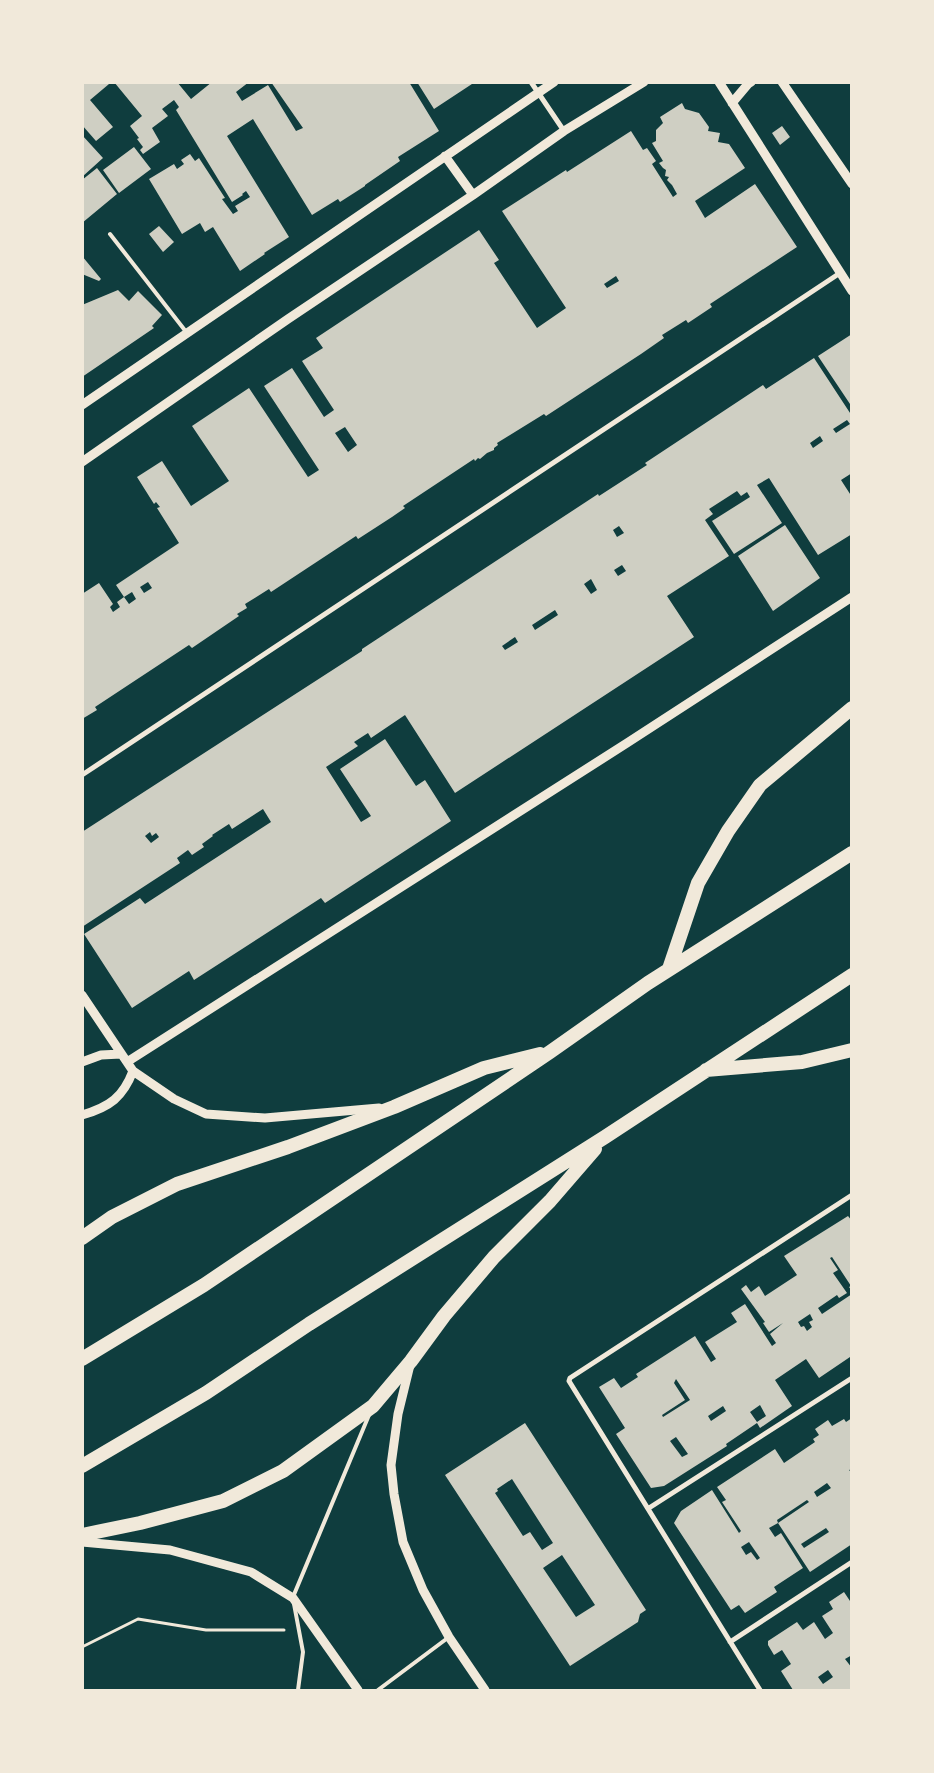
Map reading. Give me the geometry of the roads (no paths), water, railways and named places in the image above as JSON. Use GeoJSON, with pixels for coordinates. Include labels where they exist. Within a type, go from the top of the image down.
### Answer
{"type":"FeatureCollection","features":[{"type":"Feature","properties":{"kind":"highway"},"geometry":{"type":"LineString","coordinates":[[670,969],[698,883],[728,831],[760,785],[852,708]]}},
{"type":"Feature","properties":{"kind":"highway"},"geometry":{"type":"LineString","coordinates":[[82,1359],[204,1285],[670,969],[852,853]]}},
{"type":"Feature","properties":{"kind":"highway"},"geometry":{"type":"LineString","coordinates":[[82,1466],[206,1392],[309,1324],[605,1137],[852,974]]}},
{"type":"Feature","properties":{"kind":"highway"},"geometry":{"type":"LineString","coordinates":[[706,1070],[802,1062],[852,1050]]}},
{"type":"Feature","properties":{"kind":"highway"},"geometry":{"type":"LineString","coordinates":[[82,1238],[112,1217],[176,1184],[288,1147],[394,1107],[484,1068],[550,1052]]}},
{"type":"Feature","properties":{"kind":"highway"},"geometry":{"type":"LineString","coordinates":[[82,1535],[140,1524],[223,1501],[283,1471],[373,1406],[411,1361],[444,1316],[494,1258],[550,1201],[605,1137]]}},
{"type":"Feature","properties":{"kind":"street"},"geometry":{"type":"LineString","coordinates":[[531,82],[564,131]]}},
{"type":"Feature","properties":{"kind":"street"},"geometry":{"type":"LineString","coordinates":[[82,405],[554,82]]}},
{"type":"Feature","properties":{"kind":"street"},"geometry":{"type":"LineString","coordinates":[[82,462],[564,131],[644,82]]}},
{"type":"Feature","properties":{"kind":"street"},"geometry":{"type":"LineString","coordinates":[[719,82],[852,291]]}},
{"type":"Feature","properties":{"kind":"street"},"geometry":{"type":"LineString","coordinates":[[732,103],[751,82]]}},
{"type":"Feature","properties":{"kind":"street"},"geometry":{"type":"LineString","coordinates":[[782,82],[852,184]]}},
{"type":"Feature","properties":{"kind":"street"},"geometry":{"type":"LineString","coordinates":[[445,156],[473,195]]}},
{"type":"Feature","properties":{"kind":"street"},"geometry":{"type":"LineString","coordinates":[[82,775],[840,274]]}},
{"type":"Feature","properties":{"kind":"street"},"geometry":{"type":"LineString","coordinates":[[127,1062],[852,597]]}},
{"type":"Feature","properties":{"kind":"street"},"geometry":{"type":"LineString","coordinates":[[82,995],[133,1071],[174,1099],[206,1114],[265,1118],[394,1107]]}},
{"type":"Feature","properties":{"kind":"street"},"geometry":{"type":"LineString","coordinates":[[82,1062],[101,1055],[121,1054]]}},
{"type":"Feature","properties":{"kind":"street"},"geometry":{"type":"LineString","coordinates":[[82,1114],[95,1111],[118,1098],[126,1089],[133,1071]]}},
{"type":"Feature","properties":{"kind":"street"},"geometry":{"type":"LineString","coordinates":[[760,1690],[569,1381],[570,1378],[852,1195]]}},
{"type":"Feature","properties":{"kind":"street"},"geometry":{"type":"LineString","coordinates":[[411,1361],[398,1414],[391,1465],[394,1494],[403,1542],[423,1590],[449,1637],[485,1690]]}},
{"type":"Feature","properties":{"kind":"street"},"geometry":{"type":"LineString","coordinates":[[649,1508],[852,1378]]}},
{"type":"Feature","properties":{"kind":"street"},"geometry":{"type":"LineString","coordinates":[[82,1542],[170,1550],[251,1572],[293,1598],[358,1690]]}},
{"type":"Feature","properties":{"kind":"street"},"geometry":{"type":"LineString","coordinates":[[730,1642],[852,1562]]}},
{"type":"Feature","properties":{"kind":"lane"},"geometry":{"type":"LineString","coordinates":[[110,234],[187,333]]}},
{"type":"Feature","properties":{"kind":"lane"},"geometry":{"type":"LineString","coordinates":[[298,1690],[304,1652],[293,1598],[373,1406]]}},
{"type":"Feature","properties":{"kind":"lane"},"geometry":{"type":"LineString","coordinates":[[378,1690],[449,1637]]}}]}
